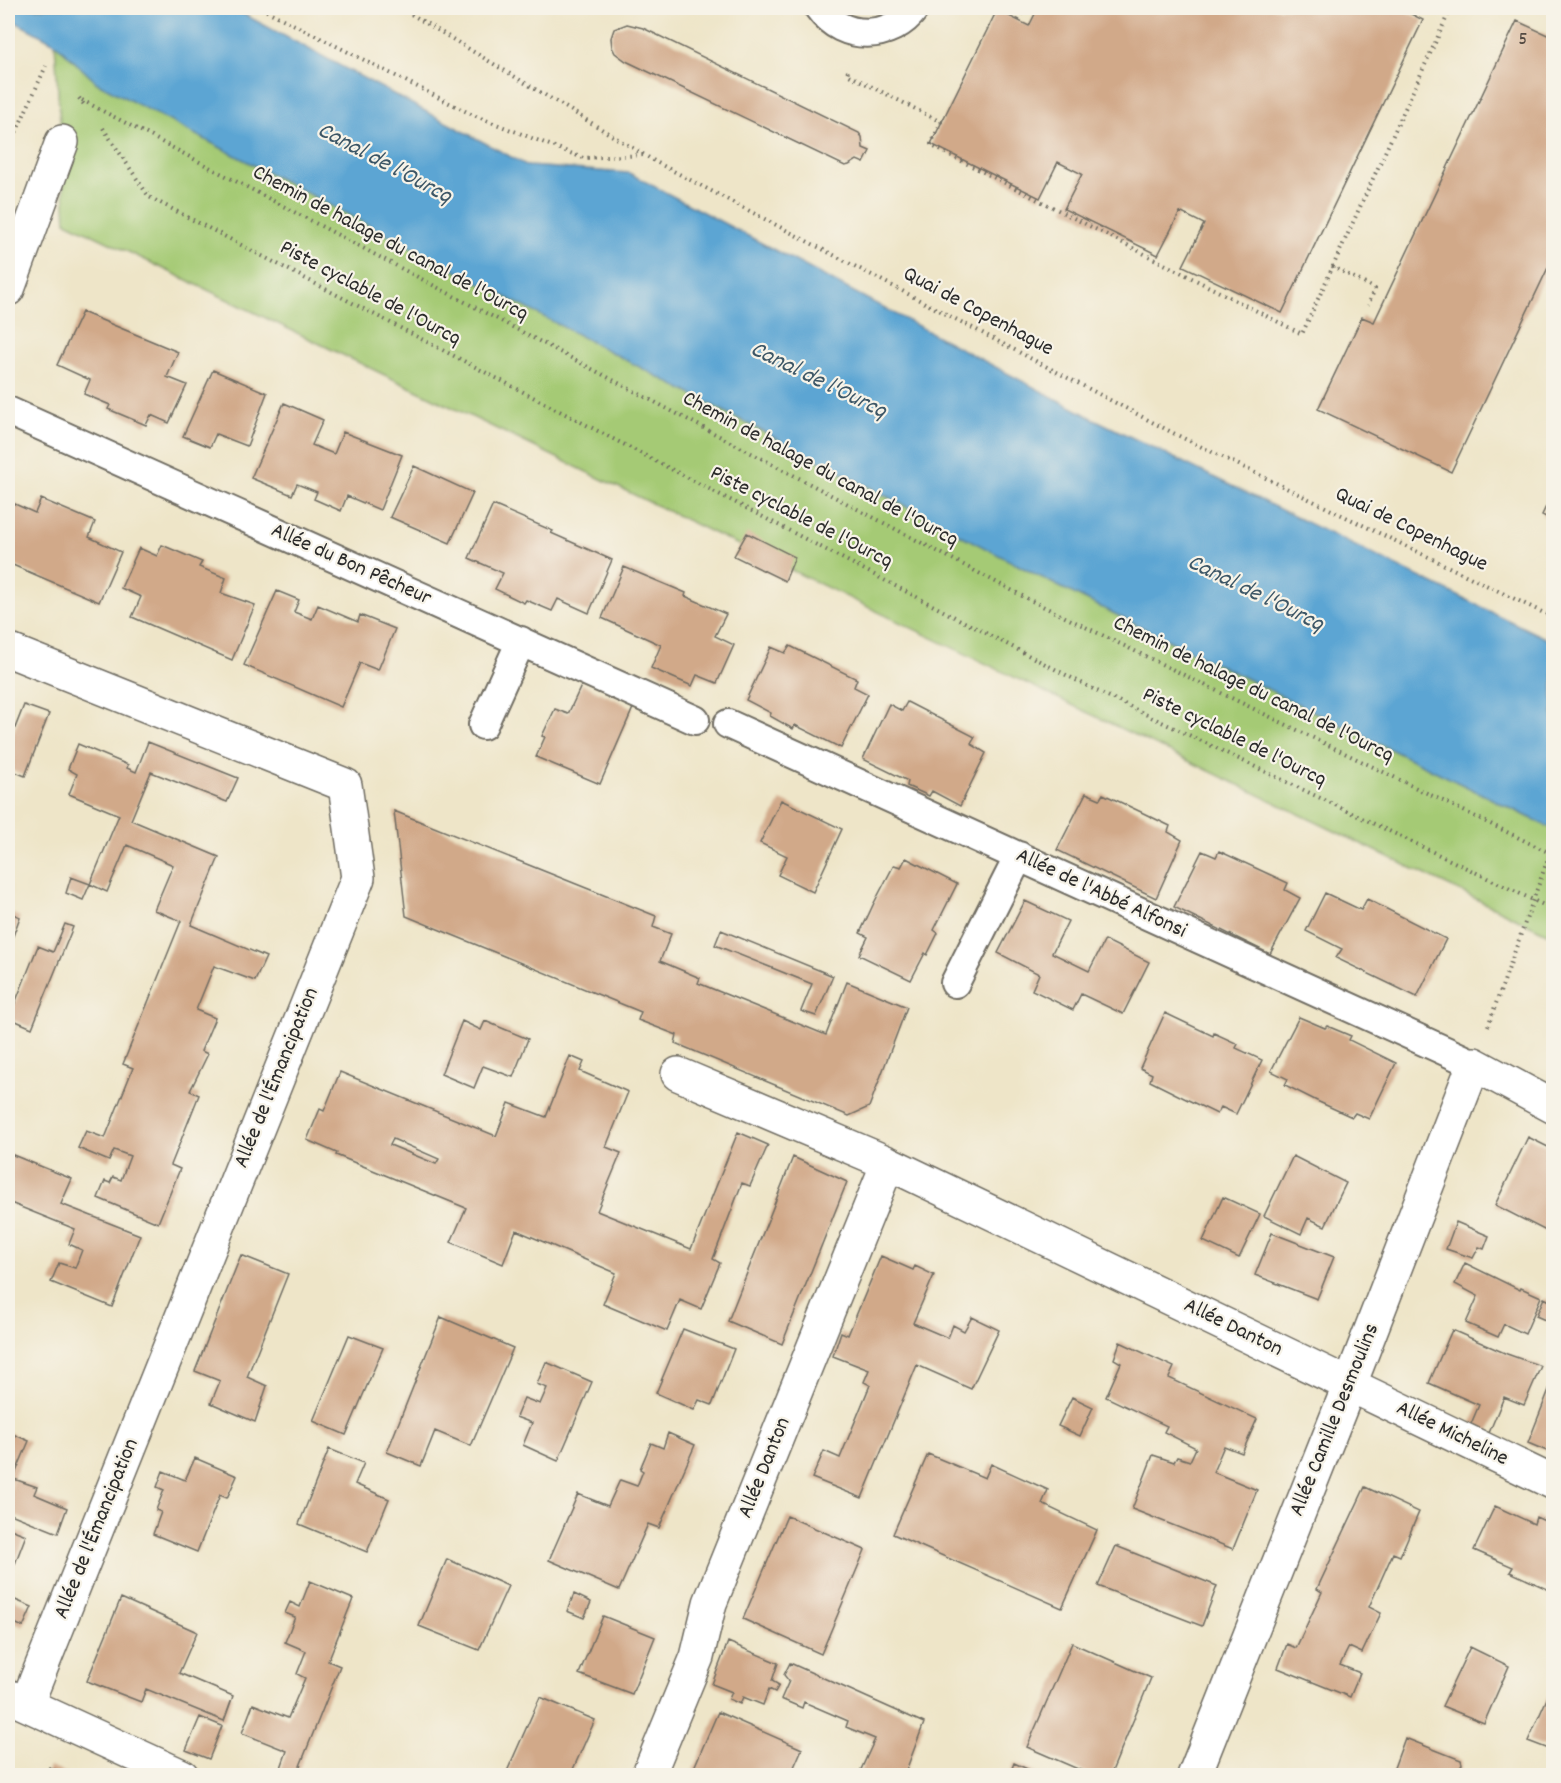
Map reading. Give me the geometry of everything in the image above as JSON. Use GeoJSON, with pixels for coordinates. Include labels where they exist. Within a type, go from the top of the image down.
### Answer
{"type":"FeatureCollection","features":[{"type":"Feature","properties":{"kind":"street"},"geometry":{"type":"LineString","coordinates":[[8,290],[62,142]]}},
{"type":"Feature","properties":{"kind":"street","name":"Allée de l'Émancipation"},"geometry":{"type":"LineString","coordinates":[[8,650],[345,785],[358,878],[17,1700],[182,1776]]}},
{"type":"Feature","properties":{"kind":"street"},"geometry":{"type":"LineString","coordinates":[[1474,1064],[1554,1107]]}},
{"type":"Feature","properties":{"kind":"street","name":"Allée Camille Desmoulins"},"geometry":{"type":"LineString","coordinates":[[1194,1776],[1474,1064]]}},
{"type":"Feature","properties":{"kind":"street","name":"Allée Danton"},"geometry":{"type":"LineString","coordinates":[[678,1074],[888,1163],[1350,1384]]}},
{"type":"Feature","properties":{"kind":"street","name":"Allée Danton"},"geometry":{"type":"LineString","coordinates":[[648,1776],[697,1657],[710,1603],[888,1163]]}},
{"type":"Feature","properties":{"kind":"street","name":"Allée Micheline"},"geometry":{"type":"LineString","coordinates":[[1350,1384],[1554,1483]]}},
{"type":"Feature","properties":{"kind":"lane"},"geometry":{"type":"LineString","coordinates":[[819,8],[841,27],[861,34],[881,32],[900,24],[915,8]]}},
{"type":"Feature","properties":{"kind":"lane","name":"Allée du Bon Pêcheur"},"geometry":{"type":"LineString","coordinates":[[8,411],[695,720]]}},
{"type":"Feature","properties":{"kind":"lane"},"geometry":{"type":"LineString","coordinates":[[483,725],[521,641]]}},
{"type":"Feature","properties":{"kind":"lane","name":"Allée de l'Abbé Alfonsi"},"geometry":{"type":"LineString","coordinates":[[728,724],[1474,1064]]}},
{"type":"Feature","properties":{"kind":"lane"},"geometry":{"type":"LineString","coordinates":[[955,983],[1019,856]]}},
{"type":"Feature","properties":{"kind":"path"},"geometry":{"type":"LineString","coordinates":[[261,8],[473,115],[572,154],[583,158],[644,154]]}},
{"type":"Feature","properties":{"kind":"path","name":"Quai de Copenhague"},"geometry":{"type":"LineString","coordinates":[[401,8],[644,154],[1175,434],[1554,618]]}},
{"type":"Feature","properties":{"kind":"path"},"geometry":{"type":"LineString","coordinates":[[1018,20],[1024,8]]}},
{"type":"Feature","properties":{"kind":"path"},"geometry":{"type":"LineString","coordinates":[[861,34],[847,74],[941,122],[931,144],[1302,334],[1451,8]]}},
{"type":"Feature","properties":{"kind":"path"},"geometry":{"type":"LineString","coordinates":[[8,140],[14,137],[46,66]]}},
{"type":"Feature","properties":{"kind":"path","name":"Chemin de halage du canal de l'Ourcq"},"geometry":{"type":"LineString","coordinates":[[93,115],[79,98],[1030,600],[1552,854]]}},
{"type":"Feature","properties":{"kind":"path","name":"Piste cyclable de l'Ourcq"},"geometry":{"type":"LineString","coordinates":[[100,123],[149,197],[1085,684],[1554,910]]}},
{"type":"Feature","properties":{"kind":"path"},"geometry":{"type":"LineString","coordinates":[[1332,266],[1375,289],[1368,305]]}},
{"type":"Feature","properties":{"kind":"path"},"geometry":{"type":"LineString","coordinates":[[1474,1064],[1552,854]]}},
{"type":"Feature","properties":{"kind":"green space"},"geometry":{"type":"Polygon","coordinates":[[[55,43],[97,83],[1056,585],[1553,829],[1553,936],[66,222],[55,43]]]}},
{"type":"Feature","properties":{"kind":"water","name":"Canal de l'Ourcq"},"geometry":{"type":"Polygon","coordinates":[[[8,8],[232,8],[528,166],[629,173],[1094,419],[1553,642],[1553,829],[1056,585],[97,83],[55,43],[8,18],[8,8]]]}},
{"type":"Feature","properties":{"kind":"building"},"geometry":{"type":"Polygon","coordinates":[[[1038,8],[1407,8],[1405,11],[1423,20],[1282,313],[1183,266],[1204,224],[1180,212],[1158,255],[1064,209],[1082,174],[1058,162],[1040,198],[931,144],[997,10],[1029,26],[1038,8]]]}},
{"type":"Feature","properties":{"kind":"building"},"geometry":{"type":"Polygon","coordinates":[[[1517,21],[1554,38],[1554,255],[1451,472],[1318,409],[1362,317],[1374,322],[1517,21]]]}},
{"type":"Feature","properties":{"kind":"building"},"geometry":{"type":"Polygon","coordinates":[[[627,24],[643,28],[859,133],[862,137],[863,148],[870,151],[864,163],[857,160],[845,166],[626,61],[615,53],[611,38],[614,29],[627,24]]]}},
{"type":"Feature","properties":{"kind":"building"},"geometry":{"type":"Polygon","coordinates":[[[82,312],[178,352],[167,377],[187,385],[169,423],[151,415],[146,425],[108,409],[110,405],[84,394],[90,380],[57,365],[82,312]]]}},
{"type":"Feature","properties":{"kind":"building"},"geometry":{"type":"Polygon","coordinates":[[[213,370],[267,393],[247,446],[216,434],[210,447],[183,436],[213,370]]]}},
{"type":"Feature","properties":{"kind":"building"},"geometry":{"type":"Polygon","coordinates":[[[284,403],[323,420],[312,445],[334,454],[343,432],[402,455],[380,510],[347,496],[341,511],[314,499],[317,492],[297,484],[292,495],[251,478],[284,403]]]}},
{"type":"Feature","properties":{"kind":"building"},"geometry":{"type":"Polygon","coordinates":[[[414,466],[473,493],[450,543],[390,517],[414,466]]]}},
{"type":"Feature","properties":{"kind":"building"},"geometry":{"type":"Polygon","coordinates":[[[1554,490],[1554,521],[1542,515],[1554,490]]]}},
{"type":"Feature","properties":{"kind":"building"},"geometry":{"type":"Polygon","coordinates":[[[41,499],[95,522],[89,537],[121,552],[99,602],[8,563],[8,501],[35,513],[41,499]]]}},
{"type":"Feature","properties":{"kind":"building"},"geometry":{"type":"Polygon","coordinates":[[[493,505],[612,560],[589,613],[558,599],[552,611],[526,600],[524,603],[495,589],[503,573],[469,558],[493,505]]]}},
{"type":"Feature","properties":{"kind":"building"},"geometry":{"type":"Polygon","coordinates":[[[747,533],[795,557],[785,581],[734,556],[747,533]]]}},
{"type":"Feature","properties":{"kind":"building"},"geometry":{"type":"Polygon","coordinates":[[[162,545],[202,562],[199,567],[226,578],[221,593],[255,605],[232,660],[132,617],[141,597],[121,588],[139,548],[157,556],[162,545]]]}},
{"type":"Feature","properties":{"kind":"building"},"geometry":{"type":"Polygon","coordinates":[[[624,567],[686,593],[685,596],[726,614],[715,636],[734,645],[717,683],[697,675],[692,686],[651,668],[661,645],[602,618],[624,567]]]}},
{"type":"Feature","properties":{"kind":"building"},"geometry":{"type":"Polygon","coordinates":[[[277,591],[299,600],[294,612],[312,619],[318,605],[358,622],[360,615],[395,629],[378,670],[360,663],[341,707],[244,665],[277,591]]]}},
{"type":"Feature","properties":{"kind":"building"},"geometry":{"type":"Polygon","coordinates":[[[790,646],[857,679],[854,687],[868,694],[841,748],[795,725],[793,729],[770,716],[771,713],[746,700],[771,647],[785,653],[790,646]]]}},
{"type":"Feature","properties":{"kind":"building"},"geometry":{"type":"Polygon","coordinates":[[[582,684],[633,708],[600,784],[536,757],[545,737],[542,736],[555,709],[568,714],[582,684]]]}},
{"type":"Feature","properties":{"kind":"building"},"geometry":{"type":"Polygon","coordinates":[[[907,702],[975,737],[971,744],[986,753],[960,806],[932,791],[929,796],[907,786],[908,781],[863,759],[889,704],[902,711],[907,702]]]}},
{"type":"Feature","properties":{"kind":"building"},"geometry":{"type":"Polygon","coordinates":[[[24,705],[49,714],[25,776],[8,769],[8,746],[24,705]]]}},
{"type":"Feature","properties":{"kind":"building"},"geometry":{"type":"Polygon","coordinates":[[[148,742],[238,778],[227,802],[151,772],[131,820],[219,857],[191,925],[266,957],[255,981],[214,966],[196,1010],[215,1018],[201,1051],[208,1054],[190,1091],[199,1095],[171,1165],[180,1169],[158,1223],[98,1198],[105,1181],[110,1183],[113,1177],[121,1180],[130,1156],[114,1150],[109,1161],[78,1148],[86,1131],[105,1138],[133,1068],[123,1064],[181,921],[154,910],[173,865],[127,845],[107,892],[90,884],[119,815],[69,794],[77,774],[68,769],[78,744],[128,765],[127,768],[136,772],[148,742]]]}},
{"type":"Feature","properties":{"kind":"building"},"geometry":{"type":"Polygon","coordinates":[[[1086,793],[1100,799],[1103,794],[1170,826],[1168,832],[1182,840],[1156,898],[1057,850],[1086,793]]]}},
{"type":"Feature","properties":{"kind":"building"},"geometry":{"type":"Polygon","coordinates":[[[781,800],[842,829],[813,892],[778,875],[787,856],[760,843],[781,800]]]}},
{"type":"Feature","properties":{"kind":"building"},"geometry":{"type":"Polygon","coordinates":[[[394,811],[656,916],[653,927],[671,934],[660,961],[700,978],[698,983],[826,1035],[847,982],[907,1007],[869,1107],[849,1116],[675,1043],[677,1035],[638,1020],[641,1012],[406,916],[394,811]]]}},
{"type":"Feature","properties":{"kind":"building"},"geometry":{"type":"Polygon","coordinates":[[[1202,851],[1216,857],[1219,851],[1288,883],[1285,890],[1300,898],[1270,954],[1174,907],[1202,851]]]}},
{"type":"Feature","properties":{"kind":"building"},"geometry":{"type":"Polygon","coordinates":[[[906,858],[957,884],[934,930],[938,933],[911,980],[859,955],[868,937],[860,933],[874,903],[894,865],[901,867],[906,858]]]}},
{"type":"Feature","properties":{"kind":"building"},"geometry":{"type":"Polygon","coordinates":[[[71,877],[90,884],[83,900],[66,893],[71,877]]]}},
{"type":"Feature","properties":{"kind":"building"},"geometry":{"type":"Polygon","coordinates":[[[1325,893],[1361,910],[1367,899],[1446,939],[1417,997],[1336,958],[1342,949],[1306,931],[1325,893]]]}},
{"type":"Feature","properties":{"kind":"building"},"geometry":{"type":"Polygon","coordinates":[[[1025,901],[1068,921],[1052,953],[1089,971],[1105,940],[1149,962],[1123,1014],[1081,994],[1073,1010],[1032,990],[1039,974],[998,953],[1025,901]]]}},
{"type":"Feature","properties":{"kind":"building"},"geometry":{"type":"Polygon","coordinates":[[[8,912],[20,917],[13,936],[8,934],[8,912]]]}},
{"type":"Feature","properties":{"kind":"building"},"geometry":{"type":"Polygon","coordinates":[[[65,924],[73,927],[32,1028],[9,1018],[38,946],[53,952],[65,924]]]}},
{"type":"Feature","properties":{"kind":"building"},"geometry":{"type":"Polygon","coordinates":[[[721,930],[833,976],[816,1016],[801,1011],[812,984],[715,945],[721,930]]]}},
{"type":"Feature","properties":{"kind":"building"},"geometry":{"type":"Polygon","coordinates":[[[1165,1013],[1213,1036],[1214,1033],[1238,1044],[1236,1048],[1262,1060],[1236,1114],[1221,1107],[1217,1114],[1150,1081],[1152,1074],[1140,1068],[1165,1013]]]}},
{"type":"Feature","properties":{"kind":"building"},"geometry":{"type":"Polygon","coordinates":[[[1299,1017],[1351,1036],[1349,1040],[1396,1063],[1369,1119],[1355,1113],[1352,1117],[1319,1102],[1285,1085],[1288,1079],[1271,1071],[1299,1017]]]}},
{"type":"Feature","properties":{"kind":"building"},"geometry":{"type":"Polygon","coordinates":[[[462,1021],[481,1030],[485,1021],[528,1039],[513,1077],[483,1066],[474,1088],[441,1074],[462,1021]]]}},
{"type":"Feature","properties":{"kind":"building"},"geometry":{"type":"Polygon","coordinates":[[[570,1056],[584,1062],[580,1071],[628,1092],[606,1147],[621,1153],[597,1211],[691,1249],[738,1132],[768,1145],[750,1186],[742,1183],[713,1259],[720,1263],[701,1309],[680,1300],[667,1331],[603,1304],[616,1273],[516,1230],[503,1264],[451,1242],[466,1208],[336,1155],[337,1153],[307,1140],[320,1109],[324,1111],[340,1072],[496,1136],[509,1103],[546,1117],[570,1056]],[[393,1139],[390,1145],[436,1164],[439,1159],[393,1139]]]}},
{"type":"Feature","properties":{"kind":"building"},"geometry":{"type":"Polygon","coordinates":[[[1528,1137],[1554,1150],[1554,1235],[1495,1205],[1528,1137]]]}},
{"type":"Feature","properties":{"kind":"building"},"geometry":{"type":"Polygon","coordinates":[[[8,1153],[72,1179],[61,1204],[140,1235],[112,1307],[51,1282],[59,1263],[75,1268],[82,1250],[69,1244],[75,1229],[8,1202],[8,1153]]]}},
{"type":"Feature","properties":{"kind":"building"},"geometry":{"type":"Polygon","coordinates":[[[1293,1156],[1346,1183],[1325,1226],[1308,1218],[1301,1234],[1264,1216],[1293,1156]]]}},
{"type":"Feature","properties":{"kind":"building"},"geometry":{"type":"Polygon","coordinates":[[[793,1157],[847,1182],[782,1344],[728,1321],[793,1157]]]}},
{"type":"Feature","properties":{"kind":"building"},"geometry":{"type":"Polygon","coordinates":[[[1223,1197],[1260,1214],[1239,1258],[1203,1241],[1223,1197]]]}},
{"type":"Feature","properties":{"kind":"building"},"geometry":{"type":"Polygon","coordinates":[[[1456,1222],[1489,1236],[1484,1249],[1479,1247],[1473,1258],[1446,1249],[1456,1222]]]}},
{"type":"Feature","properties":{"kind":"building"},"geometry":{"type":"Polygon","coordinates":[[[1272,1233],[1334,1257],[1317,1299],[1255,1275],[1272,1233]]]}},
{"type":"Feature","properties":{"kind":"building"},"geometry":{"type":"Polygon","coordinates":[[[241,1255],[288,1274],[247,1377],[267,1386],[255,1422],[211,1403],[220,1381],[195,1371],[241,1255]]]}},
{"type":"Feature","properties":{"kind":"building"},"geometry":{"type":"Polygon","coordinates":[[[881,1256],[913,1270],[915,1266],[934,1275],[913,1323],[948,1338],[953,1325],[964,1331],[972,1317],[999,1330],[971,1389],[917,1365],[862,1498],[812,1478],[824,1451],[840,1458],[870,1385],[864,1382],[869,1370],[833,1356],[841,1332],[848,1335],[881,1256]]]}},
{"type":"Feature","properties":{"kind":"building"},"geometry":{"type":"Polygon","coordinates":[[[1465,1263],[1520,1290],[1521,1288],[1541,1297],[1525,1334],[1504,1324],[1498,1337],[1466,1323],[1478,1296],[1455,1284],[1465,1263]]]}},
{"type":"Feature","properties":{"kind":"building"},"geometry":{"type":"Polygon","coordinates":[[[1544,1298],[1554,1303],[1552,1323],[1536,1316],[1544,1298]]]}},
{"type":"Feature","properties":{"kind":"building"},"geometry":{"type":"Polygon","coordinates":[[[441,1317],[513,1348],[471,1446],[435,1431],[421,1466],[387,1452],[441,1317]]]}},
{"type":"Feature","properties":{"kind":"building"},"geometry":{"type":"Polygon","coordinates":[[[683,1329],[734,1349],[712,1405],[699,1400],[694,1410],[656,1393],[683,1329]]]}},
{"type":"Feature","properties":{"kind":"building"},"geometry":{"type":"Polygon","coordinates":[[[1452,1330],[1541,1366],[1524,1405],[1504,1397],[1489,1433],[1471,1424],[1479,1405],[1429,1383],[1452,1330]]]}},
{"type":"Feature","properties":{"kind":"building"},"geometry":{"type":"Polygon","coordinates":[[[349,1335],[383,1348],[346,1435],[313,1421],[349,1335]]]}},
{"type":"Feature","properties":{"kind":"building"},"geometry":{"type":"Polygon","coordinates":[[[1120,1342],[1174,1367],[1169,1378],[1257,1419],[1242,1453],[1224,1446],[1213,1472],[1257,1490],[1233,1549],[1132,1509],[1153,1455],[1174,1462],[1177,1457],[1190,1461],[1196,1448],[1164,1432],[1167,1426],[1106,1397],[1121,1363],[1114,1359],[1120,1342]]]}},
{"type":"Feature","properties":{"kind":"building"},"geometry":{"type":"Polygon","coordinates":[[[546,1362],[592,1382],[558,1461],[523,1445],[532,1423],[516,1417],[524,1398],[540,1404],[547,1388],[537,1384],[546,1362]]]}},
{"type":"Feature","properties":{"kind":"building"},"geometry":{"type":"Polygon","coordinates":[[[1552,1382],[1554,1383],[1554,1454],[1528,1443],[1552,1382]]]}},
{"type":"Feature","properties":{"kind":"building"},"geometry":{"type":"Polygon","coordinates":[[[1072,1397],[1093,1407],[1080,1436],[1058,1426],[1072,1397]]]}},
{"type":"Feature","properties":{"kind":"building"},"geometry":{"type":"Polygon","coordinates":[[[8,1432],[29,1441],[8,1491],[8,1432]]]}},
{"type":"Feature","properties":{"kind":"building"},"geometry":{"type":"Polygon","coordinates":[[[668,1433],[695,1445],[659,1528],[648,1524],[619,1590],[549,1560],[578,1494],[608,1506],[620,1480],[637,1486],[643,1471],[640,1469],[651,1443],[663,1448],[668,1433]]]}},
{"type":"Feature","properties":{"kind":"building"},"geometry":{"type":"Polygon","coordinates":[[[329,1449],[364,1463],[355,1484],[389,1499],[367,1552],[299,1524],[329,1449]]]}},
{"type":"Feature","properties":{"kind":"building"},"geometry":{"type":"Polygon","coordinates":[[[928,1454],[985,1478],[991,1464],[1048,1490],[1042,1504],[1097,1530],[1062,1608],[893,1534],[928,1454]]]}},
{"type":"Feature","properties":{"kind":"building"},"geometry":{"type":"Polygon","coordinates":[[[195,1458],[237,1476],[227,1498],[220,1495],[197,1552],[153,1534],[161,1512],[156,1510],[164,1490],[157,1487],[163,1471],[185,1480],[195,1458]]]}},
{"type":"Feature","properties":{"kind":"building"},"geometry":{"type":"Polygon","coordinates":[[[14,1479],[37,1487],[34,1494],[67,1508],[58,1533],[8,1513],[8,1496],[14,1479]]]}},
{"type":"Feature","properties":{"kind":"building"},"geometry":{"type":"Polygon","coordinates":[[[1365,1487],[1419,1512],[1400,1556],[1393,1553],[1369,1607],[1381,1613],[1362,1653],[1349,1647],[1340,1665],[1360,1673],[1350,1697],[1278,1668],[1287,1644],[1296,1648],[1322,1592],[1317,1589],[1365,1487]]]}},
{"type":"Feature","properties":{"kind":"building"},"geometry":{"type":"Polygon","coordinates":[[[1495,1506],[1534,1524],[1536,1517],[1554,1525],[1554,1592],[1510,1572],[1513,1567],[1474,1550],[1495,1506]]]}},
{"type":"Feature","properties":{"kind":"building"},"geometry":{"type":"Polygon","coordinates":[[[787,1516],[865,1550],[821,1654],[743,1619],[787,1516]]]}},
{"type":"Feature","properties":{"kind":"building"},"geometry":{"type":"Polygon","coordinates":[[[8,1528],[26,1535],[8,1582],[8,1528]]]}},
{"type":"Feature","properties":{"kind":"building"},"geometry":{"type":"Polygon","coordinates":[[[1116,1546],[1217,1586],[1202,1626],[1098,1586],[1116,1546]]]}},
{"type":"Feature","properties":{"kind":"building"},"geometry":{"type":"Polygon","coordinates":[[[447,1559],[508,1586],[479,1650],[419,1626],[447,1559]]]}},
{"type":"Feature","properties":{"kind":"building"},"geometry":{"type":"Polygon","coordinates":[[[310,1581],[353,1599],[328,1661],[340,1666],[296,1776],[278,1776],[287,1751],[242,1733],[253,1704],[288,1718],[305,1678],[297,1674],[306,1651],[285,1642],[295,1617],[285,1613],[290,1602],[300,1607],[310,1581]]]}},
{"type":"Feature","properties":{"kind":"building"},"geometry":{"type":"Polygon","coordinates":[[[574,1594],[591,1602],[584,1618],[567,1611],[574,1594]]]}},
{"type":"Feature","properties":{"kind":"building"},"geometry":{"type":"Polygon","coordinates":[[[8,1597],[32,1607],[23,1627],[8,1620],[8,1597]]]}},
{"type":"Feature","properties":{"kind":"building"},"geometry":{"type":"Polygon","coordinates":[[[121,1598],[197,1632],[179,1673],[233,1696],[224,1721],[146,1689],[141,1702],[87,1681],[121,1598]]]}},
{"type":"Feature","properties":{"kind":"building"},"geometry":{"type":"Polygon","coordinates":[[[603,1616],[655,1637],[632,1694],[579,1674],[603,1616]]]}},
{"type":"Feature","properties":{"kind":"building"},"geometry":{"type":"Polygon","coordinates":[[[728,1642],[778,1663],[772,1681],[779,1685],[775,1692],[769,1689],[763,1705],[743,1697],[740,1704],[729,1699],[732,1692],[712,1684],[728,1642]]]}},
{"type":"Feature","properties":{"kind":"building"},"geometry":{"type":"Polygon","coordinates":[[[1072,1643],[1151,1678],[1110,1776],[1094,1776],[1027,1747],[1072,1643]]]}},
{"type":"Feature","properties":{"kind":"building"},"geometry":{"type":"Polygon","coordinates":[[[1470,1647],[1509,1666],[1484,1723],[1442,1706],[1470,1647]]]}},
{"type":"Feature","properties":{"kind":"building"},"geometry":{"type":"Polygon","coordinates":[[[790,1663],[924,1723],[904,1776],[863,1776],[859,1774],[875,1739],[846,1727],[848,1721],[804,1702],[802,1708],[781,1699],[789,1681],[784,1675],[790,1663]]]}},
{"type":"Feature","properties":{"kind":"building"},"geometry":{"type":"Polygon","coordinates":[[[1554,1683],[1554,1751],[1528,1741],[1554,1683]]]}},
{"type":"Feature","properties":{"kind":"building"},"geometry":{"type":"Polygon","coordinates":[[[540,1697],[595,1720],[570,1776],[505,1776],[540,1697]]]}},
{"type":"Feature","properties":{"kind":"building"},"geometry":{"type":"Polygon","coordinates":[[[718,1712],[802,1749],[790,1776],[700,1776],[701,1773],[693,1770],[718,1712]]]}},
{"type":"Feature","properties":{"kind":"building"},"geometry":{"type":"Polygon","coordinates":[[[200,1717],[222,1726],[209,1759],[186,1750],[200,1717]]]}},
{"type":"Feature","properties":{"kind":"building"},"geometry":{"type":"Polygon","coordinates":[[[1405,1738],[1461,1760],[1462,1764],[1457,1776],[1391,1776],[1405,1738]]]}},
{"type":"Feature","properties":{"kind":"building"},"geometry":{"type":"Polygon","coordinates":[[[1014,1763],[1043,1776],[1009,1776],[1014,1763]]]}},
{"type":"Feature","properties":{"kind":"building"},"geometry":{"type":"Polygon","coordinates":[[[49,1767],[71,1775],[71,1776],[45,1776],[49,1767]]]}}]}
